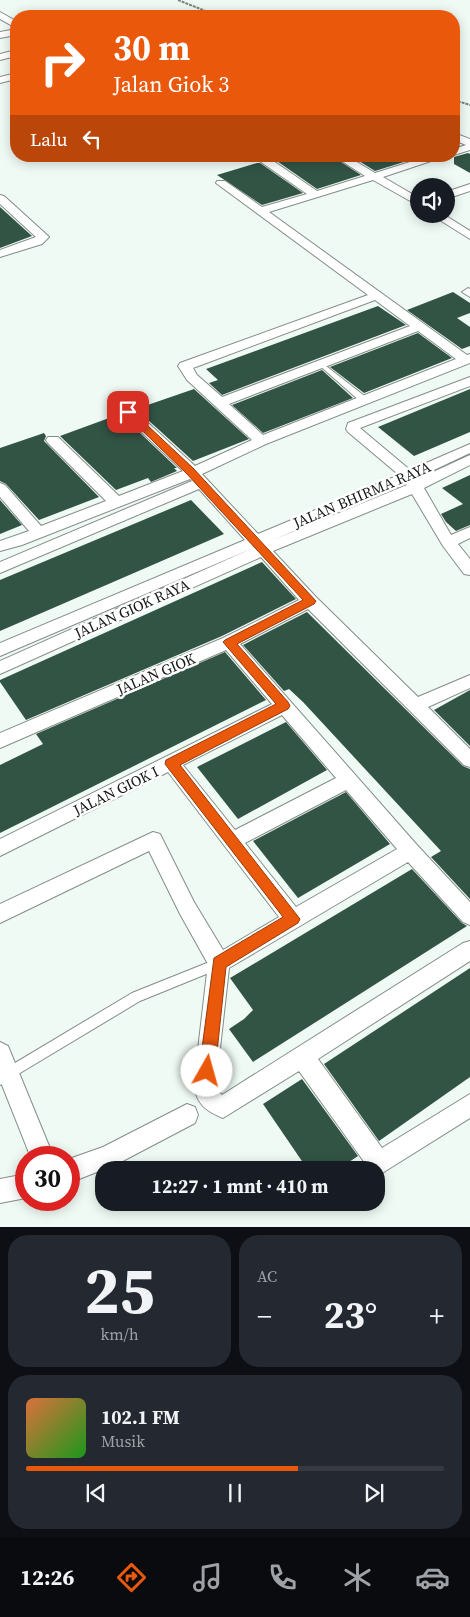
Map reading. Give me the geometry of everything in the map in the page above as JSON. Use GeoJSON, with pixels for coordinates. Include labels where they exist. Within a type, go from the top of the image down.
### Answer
{"type":"FeatureCollection","features":[{"type":"Feature","properties":{"kind":"street"},"geometry":{"type":"LineString","coordinates":[[268,162],[315,194]]}},
{"type":"Feature","properties":{"kind":"street"},"geometry":{"type":"LineString","coordinates":[[349,162],[410,198]]}},
{"type":"Feature","properties":{"kind":"street"},"geometry":{"type":"LineString","coordinates":[[262,211],[422,162]]}},
{"type":"Feature","properties":{"kind":"street"},"geometry":{"type":"LineString","coordinates":[[221,183],[468,359]]}},
{"type":"Feature","properties":{"kind":"street"},"geometry":{"type":"LineString","coordinates":[[455,193],[470,187]]}},
{"type":"Feature","properties":{"kind":"street"},"geometry":{"type":"LineString","coordinates":[[0,198],[43,237],[38,242],[0,254]]}},
{"type":"Feature","properties":{"kind":"street"},"geometry":{"type":"LineString","coordinates":[[452,223],[467,231]]}},
{"type":"Feature","properties":{"kind":"street"},"geometry":{"type":"LineString","coordinates":[[261,441],[192,377],[185,366],[378,295]]}},
{"type":"Feature","properties":{"kind":"street"},"geometry":{"type":"LineString","coordinates":[[219,403],[421,326]]}},
{"type":"Feature","properties":{"kind":"street"},"geometry":{"type":"LineString","coordinates":[[0,568],[197,478],[261,441],[468,359]]}},
{"type":"Feature","properties":{"kind":"street"},"geometry":{"type":"LineString","coordinates":[[470,381],[353,426],[355,432],[412,482],[448,542],[470,570]]}},
{"type":"Feature","properties":{"kind":"street"},"geometry":{"type":"LineString","coordinates":[[128,412],[197,478],[310,601],[470,760]]}},
{"type":"Feature","properties":{"kind":"street"},"geometry":{"type":"LineString","coordinates":[[53,440],[116,502]]}},
{"type":"Feature","properties":{"kind":"street","name":"JALAN BHIRMA RAYA"},"geometry":{"type":"LineString","coordinates":[[412,482],[470,448]]}},
{"type":"Feature","properties":{"kind":"street","name":"JALAN BHIRMA RAYA"},"geometry":{"type":"LineString","coordinates":[[259,546],[470,459]]}},
{"type":"Feature","properties":{"kind":"street"},"geometry":{"type":"LineString","coordinates":[[0,546],[17,542],[116,502],[197,478]]}},
{"type":"Feature","properties":{"kind":"street"},"geometry":{"type":"LineString","coordinates":[[0,488],[38,532]]}},
{"type":"Feature","properties":{"kind":"street"},"geometry":{"type":"LineString","coordinates":[[448,542],[470,532]]}},
{"type":"Feature","properties":{"kind":"street","name":"JALAN GIOK RAYA"},"geometry":{"type":"LineString","coordinates":[[0,650],[259,546]]}},
{"type":"Feature","properties":{"kind":"street","name":"JALAN GIOK RAYA"},"geometry":{"type":"LineString","coordinates":[[0,668],[259,546]]}},
{"type":"Feature","properties":{"kind":"street","name":"JALAN GIOK"},"geometry":{"type":"LineString","coordinates":[[0,741],[229,642],[310,601]]}},
{"type":"Feature","properties":{"kind":"street"},"geometry":{"type":"LineString","coordinates":[[229,642],[410,851],[470,916]]}},
{"type":"Feature","properties":{"kind":"street"},"geometry":{"type":"LineString","coordinates":[[416,705],[470,681]]}},
{"type":"Feature","properties":{"kind":"street","name":"JALAN GIOK I"},"geometry":{"type":"LineString","coordinates":[[0,848],[284,706]]}},
{"type":"Feature","properties":{"kind":"street"},"geometry":{"type":"LineString","coordinates":[[171,764],[293,919]]}},
{"type":"Feature","properties":{"kind":"street"},"geometry":{"type":"LineString","coordinates":[[231,841],[350,780]]}},
{"type":"Feature","properties":{"kind":"street"},"geometry":{"type":"LineString","coordinates":[[0,914],[153,840],[187,908],[219,963],[205,1084],[206,1096],[211,1102],[222,1107],[470,950]]}},
{"type":"Feature","properties":{"kind":"street"},"geometry":{"type":"LineString","coordinates":[[219,963],[410,851]]}},
{"type":"Feature","properties":{"kind":"street"},"geometry":{"type":"LineString","coordinates":[[0,1053],[4,1076],[37,1146]]}},
{"type":"Feature","properties":{"kind":"street"},"geometry":{"type":"LineString","coordinates":[[302,1056],[379,1163],[470,1105]]}},
{"type":"Feature","properties":{"kind":"street"},"geometry":{"type":"LineString","coordinates":[[80,1167],[109,1156],[187,1115]]}},
{"type":"Feature","properties":{"kind":"street"},"geometry":{"type":"LineString","coordinates":[[0,1191],[15,1188]]}},
{"type":"Feature","properties":{"kind":"lane"},"geometry":{"type":"LineString","coordinates":[[321,364],[364,400]]}},
{"type":"Feature","properties":{"kind":"lane"},"geometry":{"type":"LineString","coordinates":[[4,1076],[136,997],[219,963]]}},
{"type":"Feature","properties":{"kind":"path"},"geometry":{"type":"LineString","coordinates":[[178,0],[203,10]]}},
{"type":"Feature","properties":{"kind":"building"},"geometry":{"type":"Polygon","coordinates":[[[470,154],[470,173],[454,164],[454,162],[460,162],[460,155],[470,154]]]}},
{"type":"Feature","properties":{"kind":"building"},"geometry":{"type":"Polygon","coordinates":[[[278,162],[341,162],[361,175],[317,189],[278,162]]]}},
{"type":"Feature","properties":{"kind":"building"},"geometry":{"type":"Polygon","coordinates":[[[361,162],[404,162],[375,171],[361,162]]]}},
{"type":"Feature","properties":{"kind":"building"},"geometry":{"type":"Polygon","coordinates":[[[260,163],[303,193],[262,205],[217,175],[260,163]]]}},
{"type":"Feature","properties":{"kind":"building"},"geometry":{"type":"Polygon","coordinates":[[[0,207],[32,236],[0,248],[0,207]]]}},
{"type":"Feature","properties":{"kind":"building"},"geometry":{"type":"Polygon","coordinates":[[[453,292],[470,303],[470,313],[457,318],[470,327],[470,346],[462,349],[407,310],[453,292]]]}},
{"type":"Feature","properties":{"kind":"building"},"geometry":{"type":"Polygon","coordinates":[[[378,306],[406,325],[222,395],[209,383],[218,380],[206,369],[378,306]]]}},
{"type":"Feature","properties":{"kind":"building"},"geometry":{"type":"Polygon","coordinates":[[[418,333],[452,358],[364,393],[330,367],[418,333]]]}},
{"type":"Feature","properties":{"kind":"building"},"geometry":{"type":"Polygon","coordinates":[[[322,370],[353,398],[263,433],[232,405],[322,370]]]}},
{"type":"Feature","properties":{"kind":"building"},"geometry":{"type":"Polygon","coordinates":[[[194,389],[249,439],[193,461],[136,409],[194,389]]]}},
{"type":"Feature","properties":{"kind":"building"},"geometry":{"type":"Polygon","coordinates":[[[470,389],[470,432],[414,456],[378,427],[470,389]]]}},
{"type":"Feature","properties":{"kind":"building"},"geometry":{"type":"Polygon","coordinates":[[[120,414],[177,468],[174,468],[177,471],[151,482],[148,478],[116,490],[60,436],[120,414]]]}},
{"type":"Feature","properties":{"kind":"building"},"geometry":{"type":"Polygon","coordinates":[[[44,433],[46,436],[44,441],[99,497],[39,520],[6,484],[0,481],[0,448],[44,433]]]}},
{"type":"Feature","properties":{"kind":"building"},"geometry":{"type":"Polygon","coordinates":[[[470,475],[470,525],[456,531],[446,522],[441,514],[463,504],[442,488],[470,475]]]}},
{"type":"Feature","properties":{"kind":"building"},"geometry":{"type":"Polygon","coordinates":[[[0,500],[22,525],[0,534],[0,500]]]}},
{"type":"Feature","properties":{"kind":"building"},"geometry":{"type":"Polygon","coordinates":[[[191,500],[224,534],[0,631],[0,580],[191,500]]]}},
{"type":"Feature","properties":{"kind":"building"},"geometry":{"type":"Polygon","coordinates":[[[262,562],[296,599],[222,636],[26,720],[0,682],[0,680],[262,562]]]}},
{"type":"Feature","properties":{"kind":"building"},"geometry":{"type":"Polygon","coordinates":[[[307,612],[463,766],[470,769],[470,899],[431,857],[441,851],[303,702],[289,689],[284,691],[243,645],[307,612]]]}},
{"type":"Feature","properties":{"kind":"building"},"geometry":{"type":"Polygon","coordinates":[[[225,652],[266,700],[0,833],[0,765],[43,744],[36,734],[225,652]]]}},
{"type":"Feature","properties":{"kind":"building"},"geometry":{"type":"Polygon","coordinates":[[[470,690],[470,746],[434,710],[470,690]]]}},
{"type":"Feature","properties":{"kind":"building"},"geometry":{"type":"Polygon","coordinates":[[[286,722],[327,770],[238,819],[197,767],[286,722]]]}},
{"type":"Feature","properties":{"kind":"building"},"geometry":{"type":"Polygon","coordinates":[[[346,792],[390,844],[298,898],[253,841],[346,792]]]}},
{"type":"Feature","properties":{"kind":"building"},"geometry":{"type":"Polygon","coordinates":[[[412,869],[462,923],[467,926],[253,1062],[229,1029],[253,1010],[230,978],[412,869]]]}},
{"type":"Feature","properties":{"kind":"building"},"geometry":{"type":"Polygon","coordinates":[[[470,968],[470,1077],[379,1141],[324,1064],[470,968]]]}},
{"type":"Feature","properties":{"kind":"building"},"geometry":{"type":"Polygon","coordinates":[[[302,1079],[358,1156],[350,1161],[302,1161],[263,1104],[302,1079]]]}},
{"type":"Feature","properties":{"kind":"route"},"geometry":{"type":"LineString","coordinates":[[128,412],[190,470],[253,541],[310,601],[229,642],[284,706],[171,764],[293,919],[219,963],[207,1071]]}}]}
